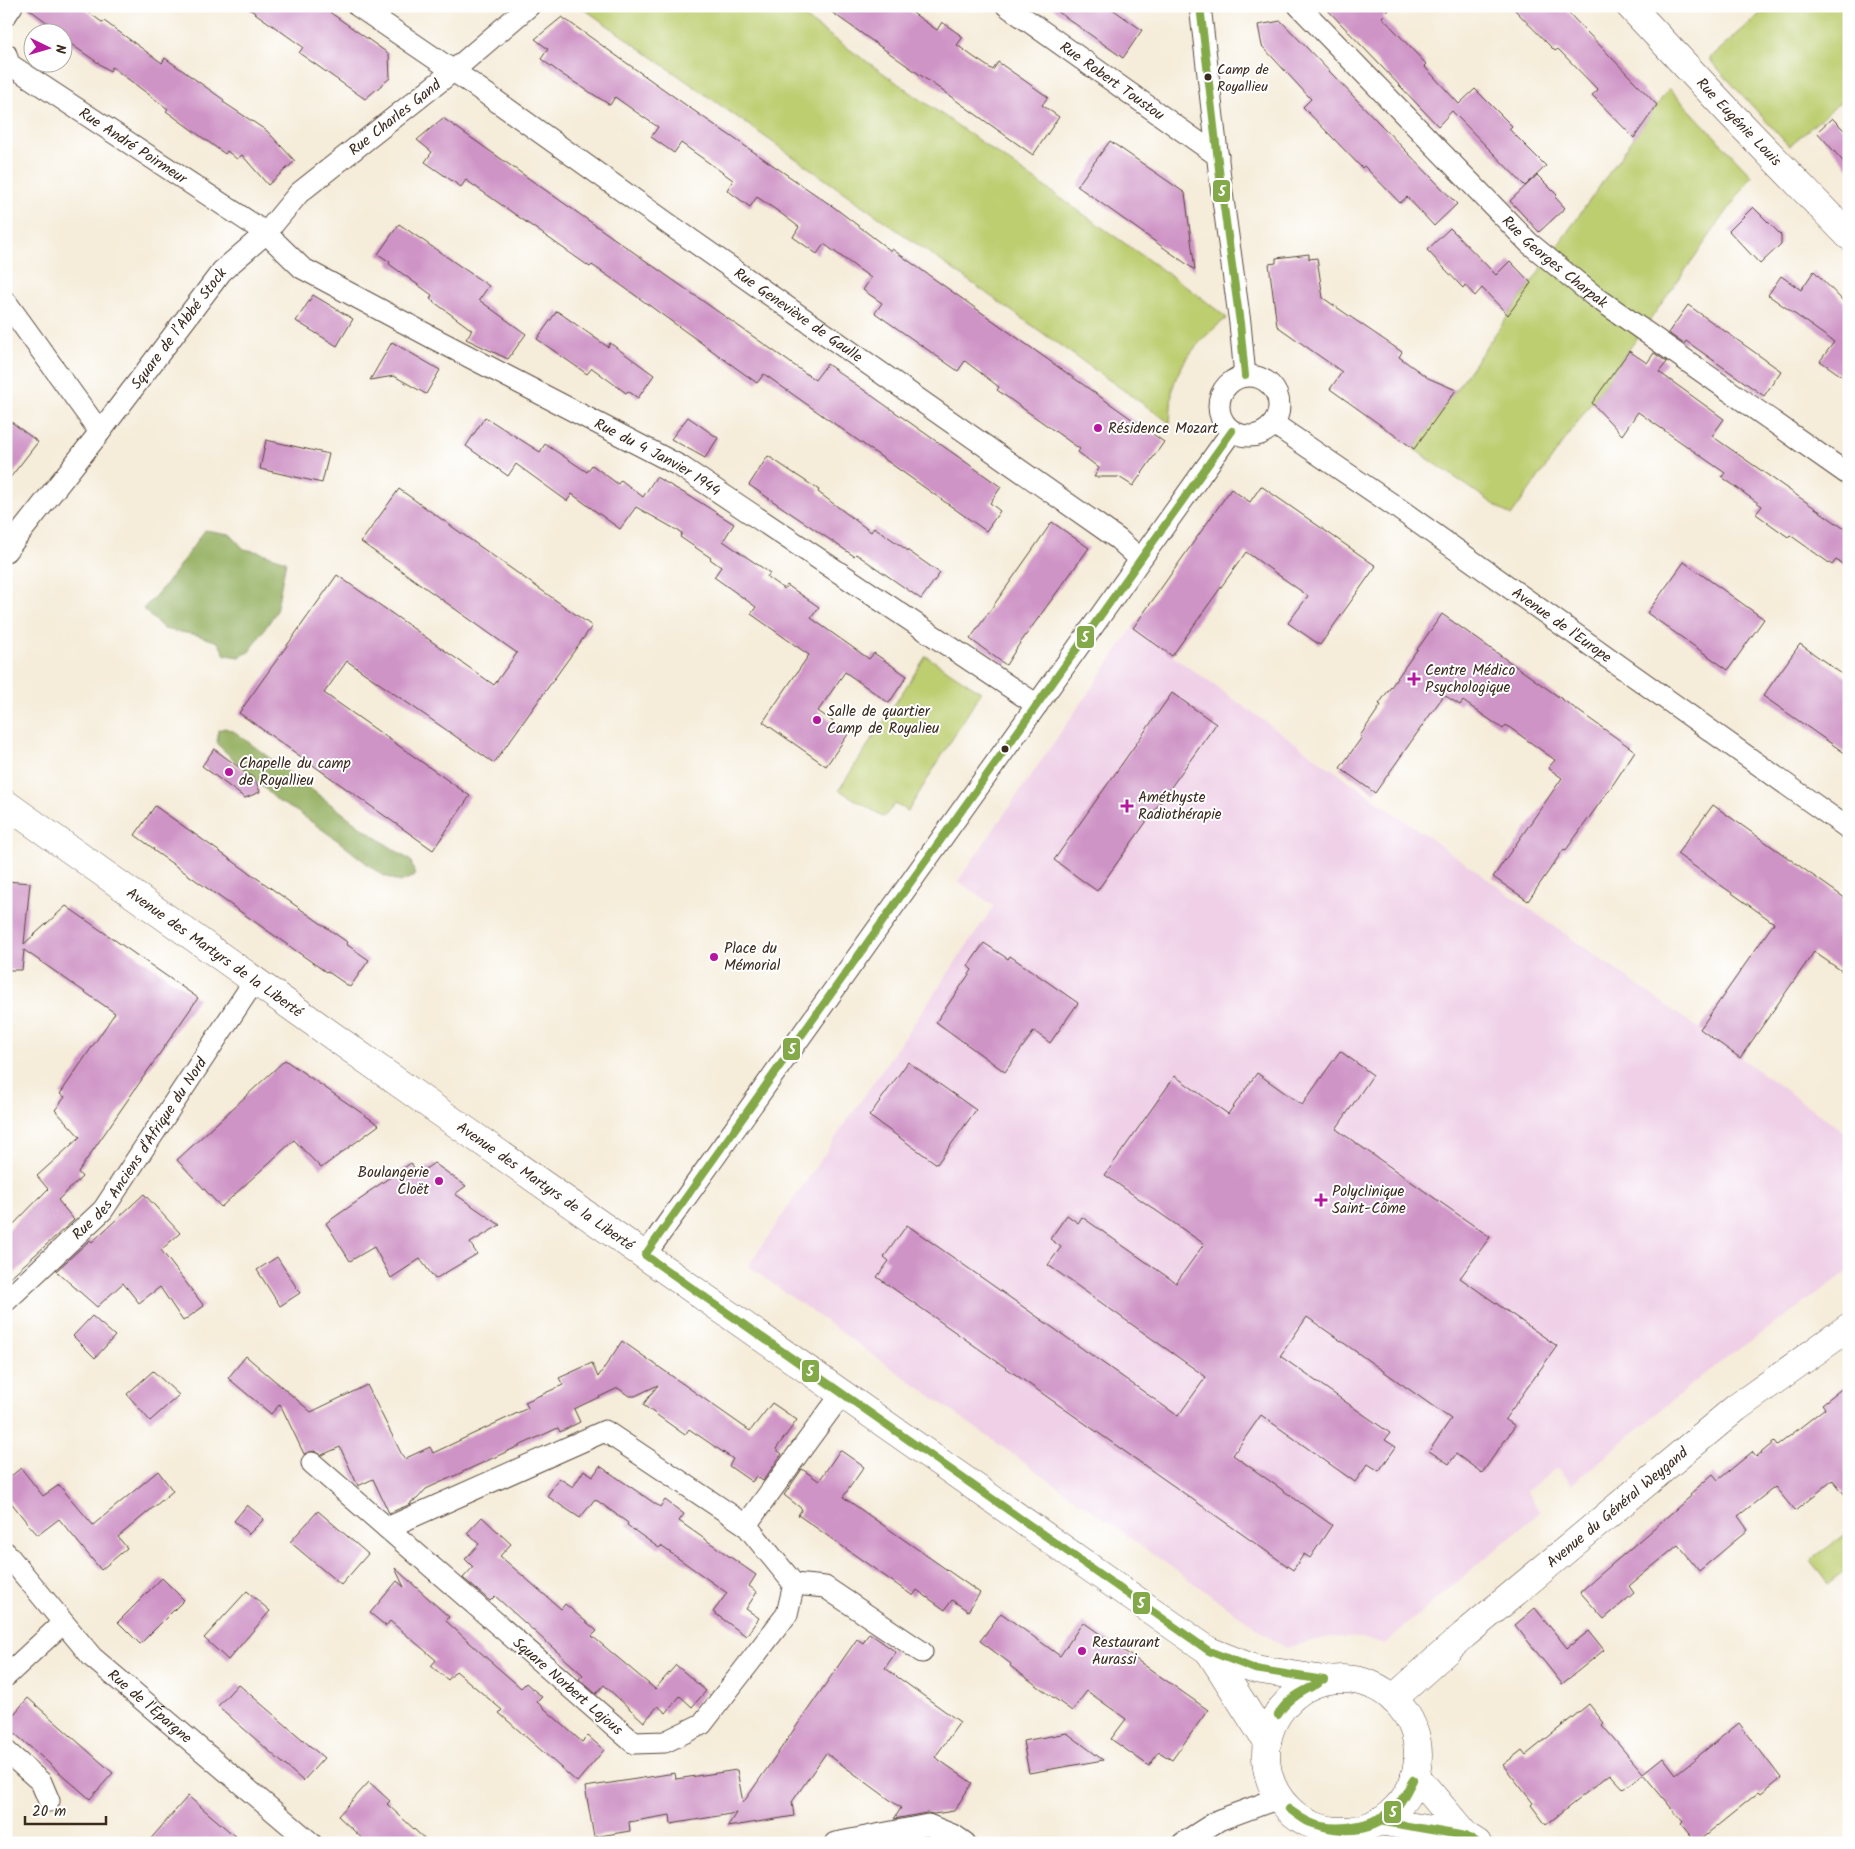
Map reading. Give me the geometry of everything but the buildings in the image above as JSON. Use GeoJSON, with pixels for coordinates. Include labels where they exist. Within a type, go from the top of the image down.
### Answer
{"type":"FeatureCollection","features":[{"type":"Feature","properties":{"kind":"street"},"geometry":{"type":"LineString","coordinates":[[6,15],[12,6]]}},
{"type":"Feature","properties":{"kind":"street","name":"Rue Geneviève de Gaulle"},"geometry":{"type":"LineString","coordinates":[[358,6],[1110,533],[1140,559]]}},
{"type":"Feature","properties":{"kind":"street","name":"Rue Charles Gand"},"geometry":{"type":"LineString","coordinates":[[266,233],[299,193],[453,72],[529,6]]}},
{"type":"Feature","properties":{"kind":"street","name":"Rue Robert Toustou"},"geometry":{"type":"LineString","coordinates":[[1007,6],[1218,156]]}},
{"type":"Feature","properties":{"kind":"street"},"geometry":{"type":"LineString","coordinates":[[1200,6],[1240,322],[1245,376]]}},
{"type":"Feature","properties":{"kind":"street","name":"Rue Georges Charpak"},"geometry":{"type":"LineString","coordinates":[[1299,6],[1529,243],[1593,295],[1849,475]]}},
{"type":"Feature","properties":{"kind":"street","name":"Rue Eugénie Louis"},"geometry":{"type":"LineString","coordinates":[[1630,6],[1849,236]]}},
{"type":"Feature","properties":{"kind":"street","name":"Rue André Poirmeur"},"geometry":{"type":"LineString","coordinates":[[6,54],[9,64],[266,233]]}},
{"type":"Feature","properties":{"kind":"street","name":"Square de l’Abbé Stock"},"geometry":{"type":"LineString","coordinates":[[6,551],[100,432],[222,271],[266,233]]}},
{"type":"Feature","properties":{"kind":"street","name":"Rue du 4 Janvier 1944"},"geometry":{"type":"LineString","coordinates":[[266,233],[302,268],[680,466],[1037,705]]}},
{"type":"Feature","properties":{"kind":"street"},"geometry":{"type":"LineString","coordinates":[[6,302],[100,432]]}},
{"type":"Feature","properties":{"kind":"street"},"geometry":{"type":"LineString","coordinates":[[1245,376],[1259,377],[1265,380],[1271,384],[1278,396],[1279,411],[1274,424],[1262,434],[1246,436],[1232,431],[1222,420],[1219,406],[1222,392],[1232,381],[1245,376]]}},
{"type":"Feature","properties":{"kind":"street","name":"Avenue de l'Europe"},"geometry":{"type":"LineString","coordinates":[[1274,424],[1391,504],[1849,829]]}},
{"type":"Feature","properties":{"kind":"street"},"geometry":{"type":"LineString","coordinates":[[644,1256],[1232,431]]}},
{"type":"Feature","properties":{"kind":"street","name":"Avenue des Martyrs de la Liberté"},"geometry":{"type":"LineString","coordinates":[[6,804],[841,1395],[1209,1651],[1255,1669],[1324,1680]]}},
{"type":"Feature","properties":{"kind":"street","name":"Rue des Anciens d'Afrique du Nord"},"geometry":{"type":"LineString","coordinates":[[6,1301],[103,1210],[255,980]]}},
{"type":"Feature","properties":{"kind":"street","name":"Avenue du Général Weygand"},"geometry":{"type":"LineString","coordinates":[[1393,1699],[1471,1629],[1751,1395],[1849,1327]]}},
{"type":"Feature","properties":{"kind":"street"},"geometry":{"type":"LineString","coordinates":[[746,1525],[841,1395]]}},
{"type":"Feature","properties":{"kind":"street"},"geometry":{"type":"LineString","coordinates":[[387,1528],[605,1431],[746,1525],[794,1584],[825,1586],[922,1652]]}},
{"type":"Feature","properties":{"kind":"street","name":"Square Norbert Lajous"},"geometry":{"type":"LineString","coordinates":[[312,1463],[634,1743],[665,1742],[702,1724],[787,1614],[794,1584]]}},
{"type":"Feature","properties":{"kind":"street","name":"Rue de l'Épargne"},"geometry":{"type":"LineString","coordinates":[[6,1553],[92,1657],[310,1843]]}},
{"type":"Feature","properties":{"kind":"street"},"geometry":{"type":"LineString","coordinates":[[6,1676],[63,1623]]}},
{"type":"Feature","properties":{"kind":"street","name":"Avenue des Martyrs de la Liberté"},"geometry":{"type":"LineString","coordinates":[[1209,1651],[1267,1742]]}},
{"type":"Feature","properties":{"kind":"street"},"geometry":{"type":"LineString","coordinates":[[1372,1830],[1392,1813],[1406,1796],[1415,1775],[1418,1755],[1415,1734],[1407,1715],[1393,1699],[1371,1685],[1345,1679],[1324,1680],[1302,1690],[1288,1701],[1277,1716],[1267,1742],[1268,1776],[1278,1798],[1290,1811],[1300,1831],[1372,1830],[1471,1839]]}},
{"type":"Feature","properties":{"kind":"street"},"geometry":{"type":"LineString","coordinates":[[6,1751],[41,1782],[49,1802]]}},
{"type":"Feature","properties":{"kind":"street"},"geometry":{"type":"LineString","coordinates":[[1415,1775],[1471,1839]]}},
{"type":"Feature","properties":{"kind":"street"},"geometry":{"type":"LineString","coordinates":[[1183,1843],[1219,1820],[1278,1798]]}},
{"type":"Feature","properties":{"kind":"street"},"geometry":{"type":"LineString","coordinates":[[835,1843],[928,1825],[955,1836],[965,1843]]}},
{"type":"Feature","properties":{"kind":"shaded area","name":"Polyclinique Saint-Côme"},"geometry":{"type":"Polygon","coordinates":[[[1133,628],[1849,1135],[1849,1271],[1704,1374],[1571,1485],[1557,1469],[1526,1491],[1540,1512],[1384,1644],[1362,1638],[1328,1637],[1285,1648],[748,1266],[994,906],[958,881],[1133,628]]]}},
{"type":"Feature","properties":{"kind":"green space"},"geometry":{"type":"Polygon","coordinates":[[[580,6],[788,6],[1198,295],[1227,318],[1201,341],[1179,371],[1172,392],[1170,423],[580,6]]]}},
{"type":"Feature","properties":{"kind":"green space"},"geometry":{"type":"Polygon","coordinates":[[[1769,6],[1849,6],[1849,95],[1789,146],[1709,59],[1769,6]]]}},
{"type":"Feature","properties":{"kind":"green space"},"geometry":{"type":"Polygon","coordinates":[[[1669,88],[1752,176],[1511,516],[1414,449],[1669,88]]]}},
{"type":"Feature","properties":{"kind":"green space"},"geometry":{"type":"Polygon","coordinates":[[[205,530],[230,534],[244,549],[286,561],[276,612],[250,651],[240,657],[225,655],[218,642],[197,635],[164,629],[143,609],[166,584],[205,530]]]}},
{"type":"Feature","properties":{"kind":"green space"},"geometry":{"type":"Polygon","coordinates":[[[926,656],[981,692],[908,811],[895,804],[884,817],[839,790],[926,656]]]}},
{"type":"Feature","properties":{"kind":"green space"},"geometry":{"type":"Polygon","coordinates":[[[225,728],[235,732],[364,829],[411,861],[415,876],[400,882],[380,874],[337,840],[296,811],[279,802],[217,744],[218,730],[225,728]]]}},
{"type":"Feature","properties":{"kind":"green space"},"geometry":{"type":"Polygon","coordinates":[[[1849,1532],[1849,1568],[1828,1584],[1810,1560],[1849,1532]]]}},
{"type":"Feature","properties":{"kind":"transit line","name":"5"},"geometry":{"type":"LineString","coordinates":[[1200,6],[1245,376]]}},
{"type":"Feature","properties":{"kind":"transit line","name":"5"},"geometry":{"type":"LineString","coordinates":[[645,1255],[1232,431]]}},
{"type":"Feature","properties":{"kind":"transit line","name":"5"},"geometry":{"type":"LineString","coordinates":[[645,1255],[1209,1651],[1255,1669],[1324,1680]]}},
{"type":"Feature","properties":{"kind":"transit line","name":"5"},"geometry":{"type":"LineString","coordinates":[[1278,1715],[1290,1700],[1318,1684]]}},
{"type":"Feature","properties":{"kind":"transit line","name":"5"},"geometry":{"type":"LineString","coordinates":[[1278,1715],[1295,1696],[1318,1684]]}},
{"type":"Feature","properties":{"kind":"transit line","name":"5"},"geometry":{"type":"LineString","coordinates":[[1289,1809],[1308,1822],[1320,1826],[1345,1827],[1371,1822],[1392,1809],[1403,1798],[1413,1780]]}},
{"type":"Feature","properties":{"kind":"transit line","name":"5"},"geometry":{"type":"LineString","coordinates":[[1289,1809],[1314,1824],[1342,1830],[1357,1830],[1383,1820],[1395,1810],[1413,1780]]}},
{"type":"Feature","properties":{"kind":"transit line","name":"5"},"geometry":{"type":"LineString","coordinates":[[1379,1821],[1466,1836],[1477,1843]]}},
{"type":"Feature","properties":{"kind":"place","name":"Camp de Royallieu"},"geometry":{"type":"Point","coordinates":[1208,77]}},
{"type":"Feature","properties":{"kind":"place","name":"Résidence Mozart"},"geometry":{"type":"Point","coordinates":[1098,428]}},
{"type":"Feature","properties":{"kind":"place","name":"Centre Médico Psychologique"},"geometry":{"type":"Point","coordinates":[1414,679]}},
{"type":"Feature","properties":{"kind":"place","name":"Salle de quartier Camp de Royalieu"},"geometry":{"type":"Point","coordinates":[817,720]}},
{"type":"Feature","properties":{"kind":"place","name":"Chapelle du camp de Royallieu"},"geometry":{"type":"Point","coordinates":[229,772]}},
{"type":"Feature","properties":{"kind":"place","name":"Améthyste Radiothérapie"},"geometry":{"type":"Point","coordinates":[1127,806]}},
{"type":"Feature","properties":{"kind":"place","name":"Place du Mémorial"},"geometry":{"type":"Point","coordinates":[714,957]}},
{"type":"Feature","properties":{"kind":"place","name":"Boulangerie Cloët"},"geometry":{"type":"Point","coordinates":[439,1181]}},
{"type":"Feature","properties":{"kind":"place","name":"Polyclinique Saint-Côme"},"geometry":{"type":"Point","coordinates":[1321,1200]}},
{"type":"Feature","properties":{"kind":"place","name":"Restaurant Aurassi"},"geometry":{"type":"Point","coordinates":[1082,1651]}}]}
